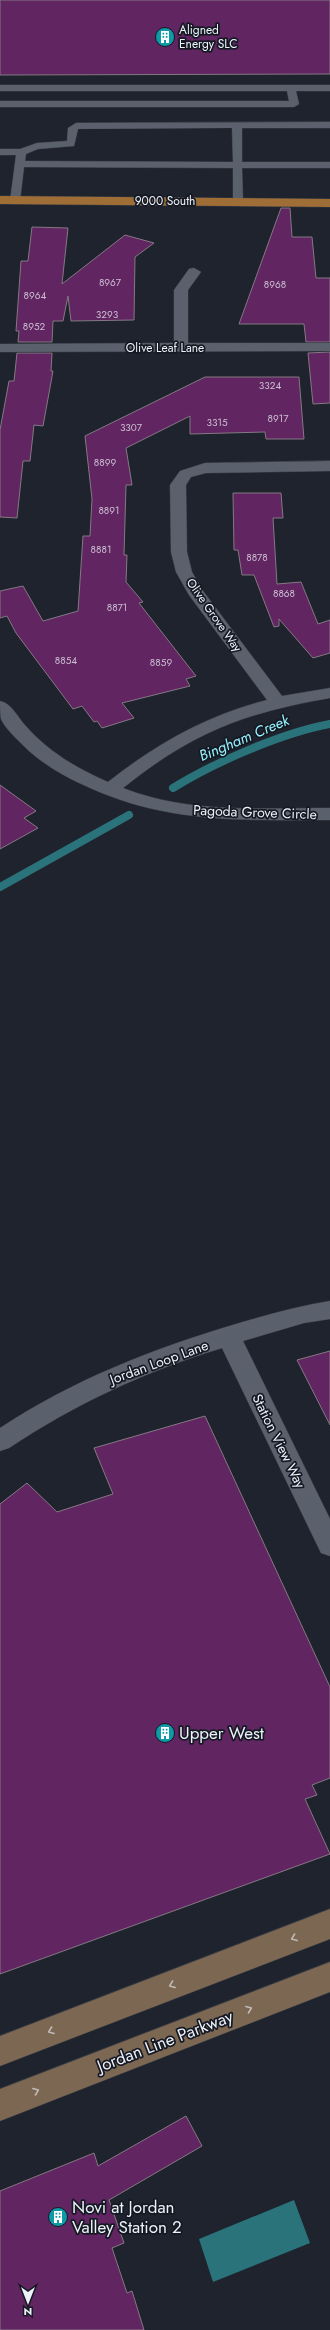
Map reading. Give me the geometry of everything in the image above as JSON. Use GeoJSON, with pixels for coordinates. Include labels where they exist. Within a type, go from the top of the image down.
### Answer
{"type":"FeatureCollection","features":[{"type":"Feature","properties":{"kind":"main road","name":"9000 South"},"geometry":{"type":"LineString","coordinates":[[0,200],[330,203]]}},
{"type":"Feature","properties":{"kind":"street"},"geometry":{"type":"LineString","coordinates":[[181,348],[181,290],[194,272]]}},
{"type":"Feature","properties":{"kind":"street","name":"Olive Leaf Lane"},"geometry":{"type":"LineString","coordinates":[[0,348],[330,348]]}},
{"type":"Feature","properties":{"kind":"street","name":"Olive Grove Way"},"geometry":{"type":"LineString","coordinates":[[278,703],[195,592],[184,572],[179,552],[178,485],[185,474],[205,468],[330,466]]}},
{"type":"Feature","properties":{"kind":"street"},"geometry":{"type":"LineString","coordinates":[[111,789],[138,767],[205,727],[240,713],[278,703],[330,693]]}},
{"type":"Feature","properties":{"kind":"street","name":"Pagoda Grove Circle"},"geometry":{"type":"LineString","coordinates":[[0,706],[14,725],[52,760],[67,770],[111,789],[151,803],[195,812],[330,814]]}},
{"type":"Feature","properties":{"kind":"street","name":"Jordan Loop Lane"},"geometry":{"type":"LineString","coordinates":[[0,1441],[22,1426],[83,1392],[145,1364],[304,1314],[330,1310]]}},
{"type":"Feature","properties":{"kind":"street","name":"Station View Way"},"geometry":{"type":"LineString","coordinates":[[229,1337],[324,1518],[330,1545]]}},
{"type":"Feature","properties":{"kind":"street"},"geometry":{"type":"LineString","coordinates":[[0,2051],[330,1924]]}},
{"type":"Feature","properties":{"kind":"street","name":"Jordan Line Parkway"},"geometry":{"type":"LineString","coordinates":[[0,2105],[330,1978]]}},
{"type":"Feature","properties":{"kind":"lane"},"geometry":{"type":"LineString","coordinates":[[0,88],[330,88]]}},
{"type":"Feature","properties":{"kind":"lane"},"geometry":{"type":"LineString","coordinates":[[0,104],[294,104],[292,88]]}},
{"type":"Feature","properties":{"kind":"lane"},"geometry":{"type":"LineString","coordinates":[[238,125],[238,201]]}},
{"type":"Feature","properties":{"kind":"lane"},"geometry":{"type":"LineString","coordinates":[[0,152],[21,152],[37,146],[71,144],[72,128],[76,126],[330,125]]}},
{"type":"Feature","properties":{"kind":"lane"},"geometry":{"type":"LineString","coordinates":[[15,200],[21,152]]}},
{"type":"Feature","properties":{"kind":"lane"},"geometry":{"type":"LineString","coordinates":[[19,168],[330,165]]}},
{"type":"Feature","properties":{"kind":"water"},"geometry":{"type":"Polygon","coordinates":[[[294,2200],[310,2243],[213,2282],[199,2239],[294,2200]]]}},
{"type":"Feature","properties":{"kind":"building","name":"Aligned Energy SLC"},"geometry":{"type":"Polygon","coordinates":[[[0,0],[330,0],[330,74],[0,75],[0,0]]]}},
{"type":"Feature","properties":{"kind":"building"},"geometry":{"type":"Polygon","coordinates":[[[281,208],[290,208],[292,237],[312,237],[316,278],[330,278],[330,342],[306,342],[304,324],[239,324],[281,208]]]}},
{"type":"Feature","properties":{"kind":"building"},"geometry":{"type":"Polygon","coordinates":[[[32,227],[68,228],[62,284],[125,235],[154,243],[135,257],[134,320],[71,321],[68,296],[63,321],[53,321],[52,342],[18,342],[19,331],[16,331],[21,261],[28,261],[32,227]]]}},
{"type":"Feature","properties":{"kind":"building"},"geometry":{"type":"Polygon","coordinates":[[[330,352],[330,403],[313,404],[308,353],[330,352]]]}},
{"type":"Feature","properties":{"kind":"building"},"geometry":{"type":"Polygon","coordinates":[[[17,353],[52,353],[51,371],[53,371],[43,426],[34,425],[30,461],[23,461],[17,518],[0,517],[0,430],[9,381],[14,381],[17,353]]]}},
{"type":"Feature","properties":{"kind":"building"},"geometry":{"type":"Polygon","coordinates":[[[205,377],[299,377],[304,439],[266,439],[265,432],[190,434],[190,416],[126,448],[132,485],[126,485],[124,555],[127,555],[126,582],[143,602],[139,603],[196,676],[186,679],[190,686],[122,703],[134,718],[102,728],[97,721],[94,722],[82,706],[73,709],[16,633],[7,616],[0,618],[0,591],[23,586],[43,621],[78,611],[83,536],[90,536],[92,499],[85,436],[205,377]]]}},
{"type":"Feature","properties":{"kind":"building"},"geometry":{"type":"Polygon","coordinates":[[[233,493],[281,493],[283,518],[273,518],[277,584],[301,582],[318,624],[330,620],[330,653],[313,658],[279,619],[279,626],[274,627],[254,575],[242,575],[238,550],[234,550],[233,493]]]}},
{"type":"Feature","properties":{"kind":"building"},"geometry":{"type":"Polygon","coordinates":[[[0,785],[36,811],[24,818],[38,828],[0,849],[0,785]]]}},
{"type":"Feature","properties":{"kind":"building"},"geometry":{"type":"Polygon","coordinates":[[[330,1351],[330,1425],[297,1360],[330,1351]]]}},
{"type":"Feature","properties":{"kind":"building","name":"Upper West"},"geometry":{"type":"Polygon","coordinates":[[[205,1416],[330,1687],[330,1778],[312,1785],[317,1795],[305,1799],[330,1854],[0,1974],[0,1504],[27,1483],[57,1512],[113,1494],[94,1448],[205,1416]]]}},
{"type":"Feature","properties":{"kind":"building","name":"Novi at Jordan Valley Station 2"},"geometry":{"type":"Polygon","coordinates":[[[186,2116],[202,2146],[109,2200],[124,2243],[112,2248],[127,2293],[132,2291],[144,2330],[0,2330],[0,2191],[94,2153],[98,2166],[186,2116]]]}},
{"type":"Feature","properties":{"kind":"waterway","name":"Bingham Creek"},"geometry":{"type":"LineString","coordinates":[[173,788],[208,768],[270,741],[311,728],[330,724]]}},
{"type":"Feature","properties":{"kind":"waterway","name":"Bingham Creek"},"geometry":{"type":"LineString","coordinates":[[0,887],[129,815]]}},
{"type":"Feature","properties":{"kind":"place","name":"Aligned Energy SLC"},"geometry":{"type":"Point","coordinates":[165,37]}},
{"type":"Feature","properties":{"kind":"place","name":"Upper West"},"geometry":{"type":"Point","coordinates":[165,1733]}},
{"type":"Feature","properties":{"kind":"place","name":"Novi at Jordan Valley Station 2"},"geometry":{"type":"Point","coordinates":[58,2217]}}]}
